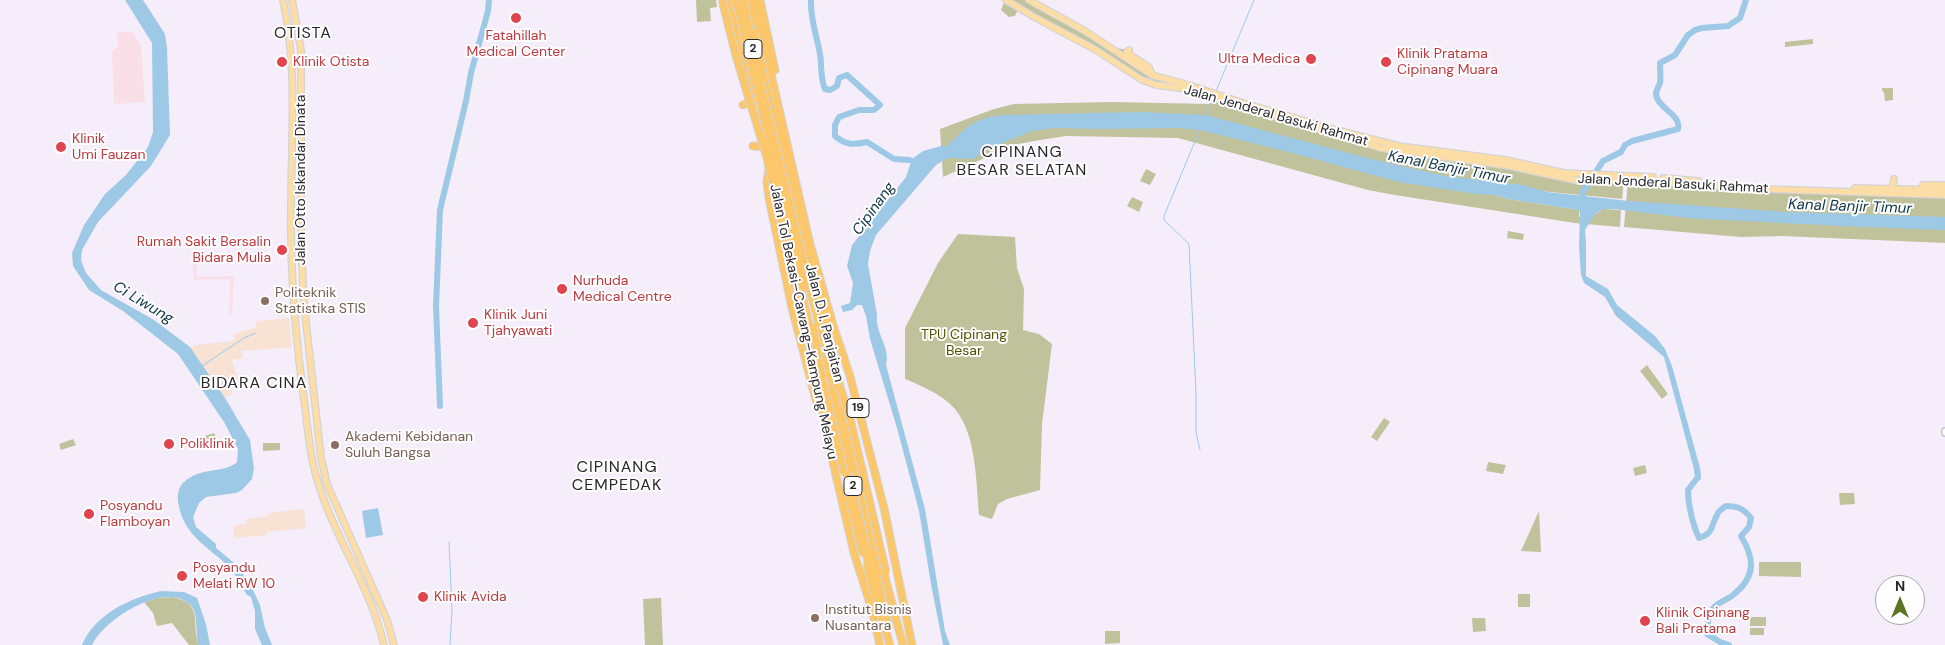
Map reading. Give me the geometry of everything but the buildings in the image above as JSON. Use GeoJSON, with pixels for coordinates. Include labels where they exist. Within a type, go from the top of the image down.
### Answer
{"type":"FeatureCollection","features":[{"type":"Feature","properties":{"kind":"highway","name":"Jalan Tol Bekasi–Cawang–Kampung Melayu"},"geometry":{"type":"LineString","coordinates":[[722,0],[773,185],[854,553],[872,610],[880,645]]}},
{"type":"Feature","properties":{"kind":"highway","name":"Jalan D. I. Panjaitan"},"geometry":{"type":"LineString","coordinates":[[728,0],[756,99],[794,256],[817,366],[867,549],[868,570],[892,645]]}},
{"type":"Feature","properties":{"kind":"highway","name":"Jalan D. I. Panjaitan"},"geometry":{"type":"LineString","coordinates":[[746,0],[856,452],[884,576],[888,583],[903,645]]}},
{"type":"Feature","properties":{"kind":"highway","name":"2"},"geometry":{"type":"LineString","coordinates":[[746,0],[763,74],[765,97],[783,181],[899,645]]}},
{"type":"Feature","properties":{"kind":"highway","name":"Jalan Tol Bekasi–Cawang–Kampung Melayu"},"geometry":{"type":"LineString","coordinates":[[754,0],[818,272],[850,376],[884,508],[912,645]]}},
{"type":"Feature","properties":{"kind":"highway"},"geometry":{"type":"LineString","coordinates":[[760,0],[786,120],[795,173]]}},
{"type":"Feature","properties":{"kind":"highway","name":"Jalan D. I. Panjaitan"},"geometry":{"type":"LineString","coordinates":[[736,2],[748,70]]}},
{"type":"Feature","properties":{"kind":"highway","name":"2"},"geometry":{"type":"LineString","coordinates":[[736,2],[892,645]]}},
{"type":"Feature","properties":{"kind":"highway"},"geometry":{"type":"LineString","coordinates":[[743,38],[754,36]]}},
{"type":"Feature","properties":{"kind":"highway"},"geometry":{"type":"LineString","coordinates":[[743,105],[756,99]]}},
{"type":"Feature","properties":{"kind":"highway"},"geometry":{"type":"LineString","coordinates":[[761,122],[765,114],[770,114],[774,118]]}},
{"type":"Feature","properties":{"kind":"highway"},"geometry":{"type":"LineString","coordinates":[[753,146],[767,147]]}},
{"type":"Feature","properties":{"kind":"highway"},"geometry":{"type":"LineString","coordinates":[[770,160],[767,182],[768,198],[792,308],[831,451]]}},
{"type":"Feature","properties":{"kind":"highway"},"geometry":{"type":"LineString","coordinates":[[814,326],[823,383],[854,520],[868,570]]}},
{"type":"Feature","properties":{"kind":"highway"},"geometry":{"type":"LineString","coordinates":[[832,379],[841,390],[850,418],[888,583]]}},
{"type":"Feature","properties":{"kind":"highway"},"geometry":{"type":"LineString","coordinates":[[856,452],[864,457]]}},
{"type":"Feature","properties":{"kind":"main road","name":"Jalan Otto Iskandar Dinata"},"geometry":{"type":"LineString","coordinates":[[283,0],[291,41],[292,66],[291,212],[293,286],[298,353],[312,459],[324,501],[374,610],[384,645]]}},
{"type":"Feature","properties":{"kind":"main road","name":"Jalan Otto Iskandar Dinata"},"geometry":{"type":"LineString","coordinates":[[292,0],[301,50],[301,244],[304,304],[321,458],[327,484],[387,620],[394,645]]}},
{"type":"Feature","properties":{"kind":"main road","name":"Jalan Jenderal Basuki Rahmat"},"geometry":{"type":"LineString","coordinates":[[1006,0],[1034,18],[1096,50],[1139,78],[1152,84],[1213,95]]}},
{"type":"Feature","properties":{"kind":"main road","name":"Jalan Jenderal Basuki Rahmat"},"geometry":{"type":"LineString","coordinates":[[1029,0],[1078,27],[1152,76],[1381,148],[1575,177],[1606,177],[1791,188],[1892,188],[1944,192]]}},
{"type":"Feature","properties":{"kind":"main road"},"geometry":{"type":"LineString","coordinates":[[1124,68],[1146,76],[1152,76],[1149,67],[1129,54],[1127,52],[1129,50]]}},
{"type":"Feature","properties":{"kind":"main road","name":"Jalan Jenderal Basuki Rahmat"},"geometry":{"type":"LineString","coordinates":[[1606,177],[1766,189],[1923,190],[1944,192]]}},
{"type":"Feature","properties":{"kind":"main road"},"geometry":{"type":"LineString","coordinates":[[1892,188],[1894,179]]}},
{"type":"Feature","properties":{"kind":"shaded area"},"geometry":{"type":"Polygon","coordinates":[[[117,32],[132,32],[141,45],[145,102],[114,104],[112,51],[118,46],[117,32]]]}},
{"type":"Feature","properties":{"kind":"shaded area"},"geometry":{"type":"Polygon","coordinates":[[[194,258],[197,277],[234,276],[232,315],[229,315],[230,279],[194,280],[191,260],[194,258]]]}},
{"type":"Feature","properties":{"kind":"shaded area"},"geometry":{"type":"Polygon","coordinates":[[[289,318],[292,347],[242,351],[243,358],[232,360],[238,379],[228,382],[233,394],[225,398],[190,347],[232,341],[234,339],[233,334],[255,328],[257,321],[289,318]]]}},
{"type":"Feature","properties":{"kind":"shaded area"},"geometry":{"type":"Polygon","coordinates":[[[304,509],[306,528],[267,532],[267,535],[235,538],[234,536],[233,526],[247,524],[246,519],[268,516],[268,513],[304,509]]]}},
{"type":"Feature","properties":{"kind":"green space"},"geometry":{"type":"Polygon","coordinates":[[[696,0],[716,0],[717,7],[710,8],[711,21],[697,22],[696,0]]]}},
{"type":"Feature","properties":{"kind":"green space"},"geometry":{"type":"Polygon","coordinates":[[[1005,0],[1029,0],[1115,48],[1129,50],[1152,76],[1186,85],[1156,85],[1018,9],[1015,16],[1009,17],[1001,10],[1005,0]]]}},
{"type":"Feature","properties":{"kind":"green space"},"geometry":{"type":"Polygon","coordinates":[[[1813,39],[1813,44],[1785,47],[1785,42],[1813,39]]]}},
{"type":"Feature","properties":{"kind":"green space"},"geometry":{"type":"Polygon","coordinates":[[[1882,88],[1893,88],[1893,100],[1885,101],[1882,88]]]}},
{"type":"Feature","properties":{"kind":"green space"},"geometry":{"type":"Polygon","coordinates":[[[1213,97],[1375,145],[1510,166],[1579,181],[1624,179],[1622,199],[1540,191],[1497,181],[1495,195],[1508,199],[1579,210],[1579,217],[1591,217],[1603,209],[1621,210],[1620,227],[1575,223],[1368,190],[1178,138],[1066,136],[1040,140],[1013,145],[943,177],[940,129],[994,109],[1014,104],[1111,102],[1210,104],[1213,97]]]}},
{"type":"Feature","properties":{"kind":"green space"},"geometry":{"type":"Polygon","coordinates":[[[1146,169],[1156,174],[1150,185],[1140,181],[1146,169]]]}},
{"type":"Feature","properties":{"kind":"green space"},"geometry":{"type":"Polygon","coordinates":[[[1628,180],[1945,197],[1945,243],[1783,236],[1741,237],[1624,227],[1628,180]]]}},
{"type":"Feature","properties":{"kind":"green space"},"geometry":{"type":"Polygon","coordinates":[[[1132,197],[1143,202],[1139,212],[1127,206],[1132,197]]]}},
{"type":"Feature","properties":{"kind":"green space"},"geometry":{"type":"Polygon","coordinates":[[[1508,231],[1524,234],[1523,240],[1507,238],[1508,231]]]}},
{"type":"Feature","properties":{"kind":"green space","name":"TPU Cipinang Besar"},"geometry":{"type":"Polygon","coordinates":[[[958,234],[1015,237],[1017,268],[1024,289],[1023,330],[1039,334],[1052,344],[1042,424],[1040,490],[1007,499],[998,504],[992,519],[979,515],[974,456],[966,427],[959,414],[940,396],[905,379],[905,328],[938,263],[958,234]]]}},
{"type":"Feature","properties":{"kind":"green space"},"geometry":{"type":"Polygon","coordinates":[[[1647,365],[1668,394],[1662,399],[1640,371],[1647,365]]]}},
{"type":"Feature","properties":{"kind":"green space"},"geometry":{"type":"Polygon","coordinates":[[[1384,418],[1390,422],[1377,441],[1371,437],[1384,418]]]}},
{"type":"Feature","properties":{"kind":"green space"},"geometry":{"type":"Polygon","coordinates":[[[214,433],[217,439],[203,444],[201,437],[214,433]]]}},
{"type":"Feature","properties":{"kind":"green space"},"geometry":{"type":"Polygon","coordinates":[[[73,439],[76,445],[61,450],[59,444],[73,439]]]}},
{"type":"Feature","properties":{"kind":"green space"},"geometry":{"type":"Polygon","coordinates":[[[263,443],[280,443],[280,450],[263,451],[263,443]]]}},
{"type":"Feature","properties":{"kind":"green space"},"geometry":{"type":"Polygon","coordinates":[[[1488,462],[1506,465],[1503,474],[1486,471],[1488,462]]]}},
{"type":"Feature","properties":{"kind":"green space"},"geometry":{"type":"Polygon","coordinates":[[[1645,465],[1647,473],[1635,476],[1633,468],[1645,465]]]}},
{"type":"Feature","properties":{"kind":"green space"},"geometry":{"type":"Polygon","coordinates":[[[1839,493],[1854,493],[1855,504],[1840,505],[1839,493]]]}},
{"type":"Feature","properties":{"kind":"green space"},"geometry":{"type":"Polygon","coordinates":[[[1539,511],[1541,552],[1521,551],[1539,511]]]}},
{"type":"Feature","properties":{"kind":"green space"},"geometry":{"type":"Polygon","coordinates":[[[1759,562],[1801,562],[1801,577],[1759,576],[1759,562]]]}},
{"type":"Feature","properties":{"kind":"green space"},"geometry":{"type":"Polygon","coordinates":[[[1518,594],[1530,594],[1530,607],[1518,607],[1518,594]]]}},
{"type":"Feature","properties":{"kind":"green space"},"geometry":{"type":"Polygon","coordinates":[[[172,597],[189,604],[193,609],[199,645],[189,645],[172,623],[157,626],[153,613],[144,602],[172,597]]]}},
{"type":"Feature","properties":{"kind":"green space"},"geometry":{"type":"Polygon","coordinates":[[[661,598],[663,645],[645,645],[643,599],[661,598]]]}},
{"type":"Feature","properties":{"kind":"green space"},"geometry":{"type":"Polygon","coordinates":[[[1750,617],[1766,617],[1766,626],[1750,626],[1750,617]]]}},
{"type":"Feature","properties":{"kind":"green space"},"geometry":{"type":"Polygon","coordinates":[[[1472,618],[1485,618],[1486,631],[1473,632],[1472,618]]]}},
{"type":"Feature","properties":{"kind":"green space"},"geometry":{"type":"Polygon","coordinates":[[[1750,628],[1764,628],[1764,635],[1750,635],[1750,628]]]}},
{"type":"Feature","properties":{"kind":"green space"},"geometry":{"type":"Polygon","coordinates":[[[1105,631],[1120,631],[1120,643],[1105,644],[1105,631]]]}},
{"type":"Feature","properties":{"kind":"water"},"geometry":{"type":"Polygon","coordinates":[[[125,0],[143,0],[165,34],[170,135],[151,166],[98,222],[82,250],[81,260],[86,273],[101,290],[154,320],[190,347],[225,398],[250,440],[254,469],[252,479],[242,490],[236,493],[206,497],[199,503],[193,517],[196,527],[216,544],[216,548],[238,566],[260,605],[265,628],[272,645],[262,645],[255,629],[255,611],[251,597],[247,595],[231,569],[192,533],[181,514],[178,502],[180,487],[187,479],[202,472],[226,468],[237,462],[238,449],[224,422],[178,354],[123,311],[89,290],[73,266],[72,253],[84,225],[105,194],[126,175],[148,147],[153,132],[152,43],[125,0]]]}},
{"type":"Feature","properties":{"kind":"water"},"geometry":{"type":"Polygon","coordinates":[[[1140,112],[1206,115],[1409,168],[1446,176],[1522,185],[1547,192],[1629,201],[1787,212],[1945,217],[1945,230],[1688,218],[1614,209],[1603,209],[1595,214],[1585,230],[1586,276],[1608,289],[1617,305],[1655,336],[1665,349],[1672,366],[1700,468],[1701,480],[1696,477],[1664,357],[1616,316],[1605,297],[1584,283],[1581,275],[1579,247],[1579,210],[1508,199],[1495,195],[1476,194],[1399,182],[1200,130],[1177,128],[1053,128],[1032,131],[983,151],[974,159],[948,158],[936,165],[876,235],[870,251],[868,264],[878,328],[885,346],[886,365],[925,509],[945,631],[950,645],[943,645],[919,511],[897,428],[870,339],[866,316],[862,305],[857,305],[852,310],[843,312],[841,306],[850,303],[853,283],[847,266],[852,245],[906,177],[912,159],[923,151],[947,146],[973,123],[987,118],[1007,115],[1140,112]]]}},
{"type":"Feature","properties":{"kind":"water"},"geometry":{"type":"Polygon","coordinates":[[[378,508],[383,535],[366,538],[362,511],[378,508]]]}},
{"type":"Feature","properties":{"kind":"water"},"geometry":{"type":"Polygon","coordinates":[[[161,591],[184,592],[197,598],[206,624],[210,645],[199,645],[195,614],[192,607],[181,599],[168,597],[153,599],[138,605],[109,624],[92,645],[82,645],[95,624],[115,609],[137,598],[161,591]]]}},
{"type":"Feature","properties":{"kind":"waterway"},"geometry":{"type":"LineString","coordinates":[[440,406],[436,306],[440,210],[471,73],[488,11],[489,0]]}},
{"type":"Feature","properties":{"kind":"waterway","name":"Cipinang"},"geometry":{"type":"LineString","coordinates":[[811,0],[825,89],[830,90],[837,86],[839,78],[847,75],[880,105],[874,110],[859,110],[839,117],[835,125],[835,136],[850,144],[867,142],[894,159],[918,163]]}},
{"type":"Feature","properties":{"kind":"waterway"},"geometry":{"type":"LineString","coordinates":[[1216,91],[1254,0]]}},
{"type":"Feature","properties":{"kind":"waterway"},"geometry":{"type":"LineString","coordinates":[[1583,202],[1582,193],[1603,161],[1621,152],[1625,145],[1632,141],[1678,129],[1677,120],[1659,102],[1656,96],[1660,83],[1660,63],[1675,55],[1688,35],[1695,30],[1728,26],[1740,18],[1746,0]]}},
{"type":"Feature","properties":{"kind":"waterway"},"geometry":{"type":"LineString","coordinates":[[1205,116],[1212,99]]}},
{"type":"Feature","properties":{"kind":"waterway"},"geometry":{"type":"LineString","coordinates":[[1200,129],[1164,220],[1189,244],[1196,432],[1200,450]]}},
{"type":"Feature","properties":{"kind":"waterway"},"geometry":{"type":"LineString","coordinates":[[202,366],[244,338],[256,333]]}},
{"type":"Feature","properties":{"kind":"waterway"},"geometry":{"type":"LineString","coordinates":[[1697,470],[1698,477],[1688,490],[1691,515],[1699,538],[1708,534],[1718,512],[1726,506],[1740,509],[1751,518],[1749,527],[1741,536],[1746,544],[1751,560],[1749,574],[1741,588],[1713,608],[1708,619],[1707,634],[1729,645]]}},
{"type":"Feature","properties":{"kind":"waterway"},"geometry":{"type":"LineString","coordinates":[[449,542],[452,610],[450,645]]}},
{"type":"Feature","properties":{"kind":"place","name":"Fatahillah Medical Center"},"geometry":{"type":"Point","coordinates":[516,18]}},
{"type":"Feature","properties":{"kind":"place","name":"Ultra Medica"},"geometry":{"type":"Point","coordinates":[1311,59]}},
{"type":"Feature","properties":{"kind":"place","name":"Klinik Otista"},"geometry":{"type":"Point","coordinates":[282,62]}},
{"type":"Feature","properties":{"kind":"place","name":"Klinik Pratama Cipinang Muara"},"geometry":{"type":"Point","coordinates":[1386,62]}},
{"type":"Feature","properties":{"kind":"place","name":"Klinik Umi Fauzan"},"geometry":{"type":"Point","coordinates":[61,147]}},
{"type":"Feature","properties":{"kind":"place","name":"Rumah Sakit Bersalin Bidara Mulia"},"geometry":{"type":"Point","coordinates":[282,250]}},
{"type":"Feature","properties":{"kind":"place","name":"Nurhuda Medical Centre"},"geometry":{"type":"Point","coordinates":[562,289]}},
{"type":"Feature","properties":{"kind":"place","name":"Politeknik Statistika STIS"},"geometry":{"type":"Point","coordinates":[265,301]}},
{"type":"Feature","properties":{"kind":"place","name":"Klinik Juni Tjahyawati"},"geometry":{"type":"Point","coordinates":[473,323]}},
{"type":"Feature","properties":{"kind":"place","name":"Poliklinik"},"geometry":{"type":"Point","coordinates":[169,444]}},
{"type":"Feature","properties":{"kind":"place","name":"Akademi Kebidanan Suluh Bangsa"},"geometry":{"type":"Point","coordinates":[335,445]}},
{"type":"Feature","properties":{"kind":"place","name":"Posyandu Flamboyan"},"geometry":{"type":"Point","coordinates":[89,514]}},
{"type":"Feature","properties":{"kind":"place","name":"Posyandu Melati RW 10"},"geometry":{"type":"Point","coordinates":[182,576]}},
{"type":"Feature","properties":{"kind":"place","name":"Klinik Avida"},"geometry":{"type":"Point","coordinates":[423,597]}},
{"type":"Feature","properties":{"kind":"place","name":"Institut Bisnis Nusantara"},"geometry":{"type":"Point","coordinates":[815,618]}},
{"type":"Feature","properties":{"kind":"place","name":"Klinik Cipinang Bali Pratama"},"geometry":{"type":"Point","coordinates":[1645,621]}},
{"type":"Feature","properties":{"kind":"district","name":"OTISTA"},"geometry":{"type":"Point","coordinates":[303,34]}},
{"type":"Feature","properties":{"kind":"district","name":"CIPINANG BESAR SELATAN"},"geometry":{"type":"Point","coordinates":[1022,162]}},
{"type":"Feature","properties":{"kind":"district","name":"BIDARA CINA"},"geometry":{"type":"Point","coordinates":[254,384]}},
{"type":"Feature","properties":{"kind":"district","name":"CIPINANG CEMPEDAK"},"geometry":{"type":"Point","coordinates":[617,477]}},
{"type":"Feature","properties":{"kind":"water label","name":"Kanal Banjir Timur"},"geometry":{"type":"Point","coordinates":[1449,168]}},
{"type":"Feature","properties":{"kind":"water label","name":"Kanal Banjir Timur"},"geometry":{"type":"Point","coordinates":[1850,207]}},
{"type":"Feature","properties":{"kind":"water label","name":"Ci Liwung"},"geometry":{"type":"Point","coordinates":[143,303]}}]}
